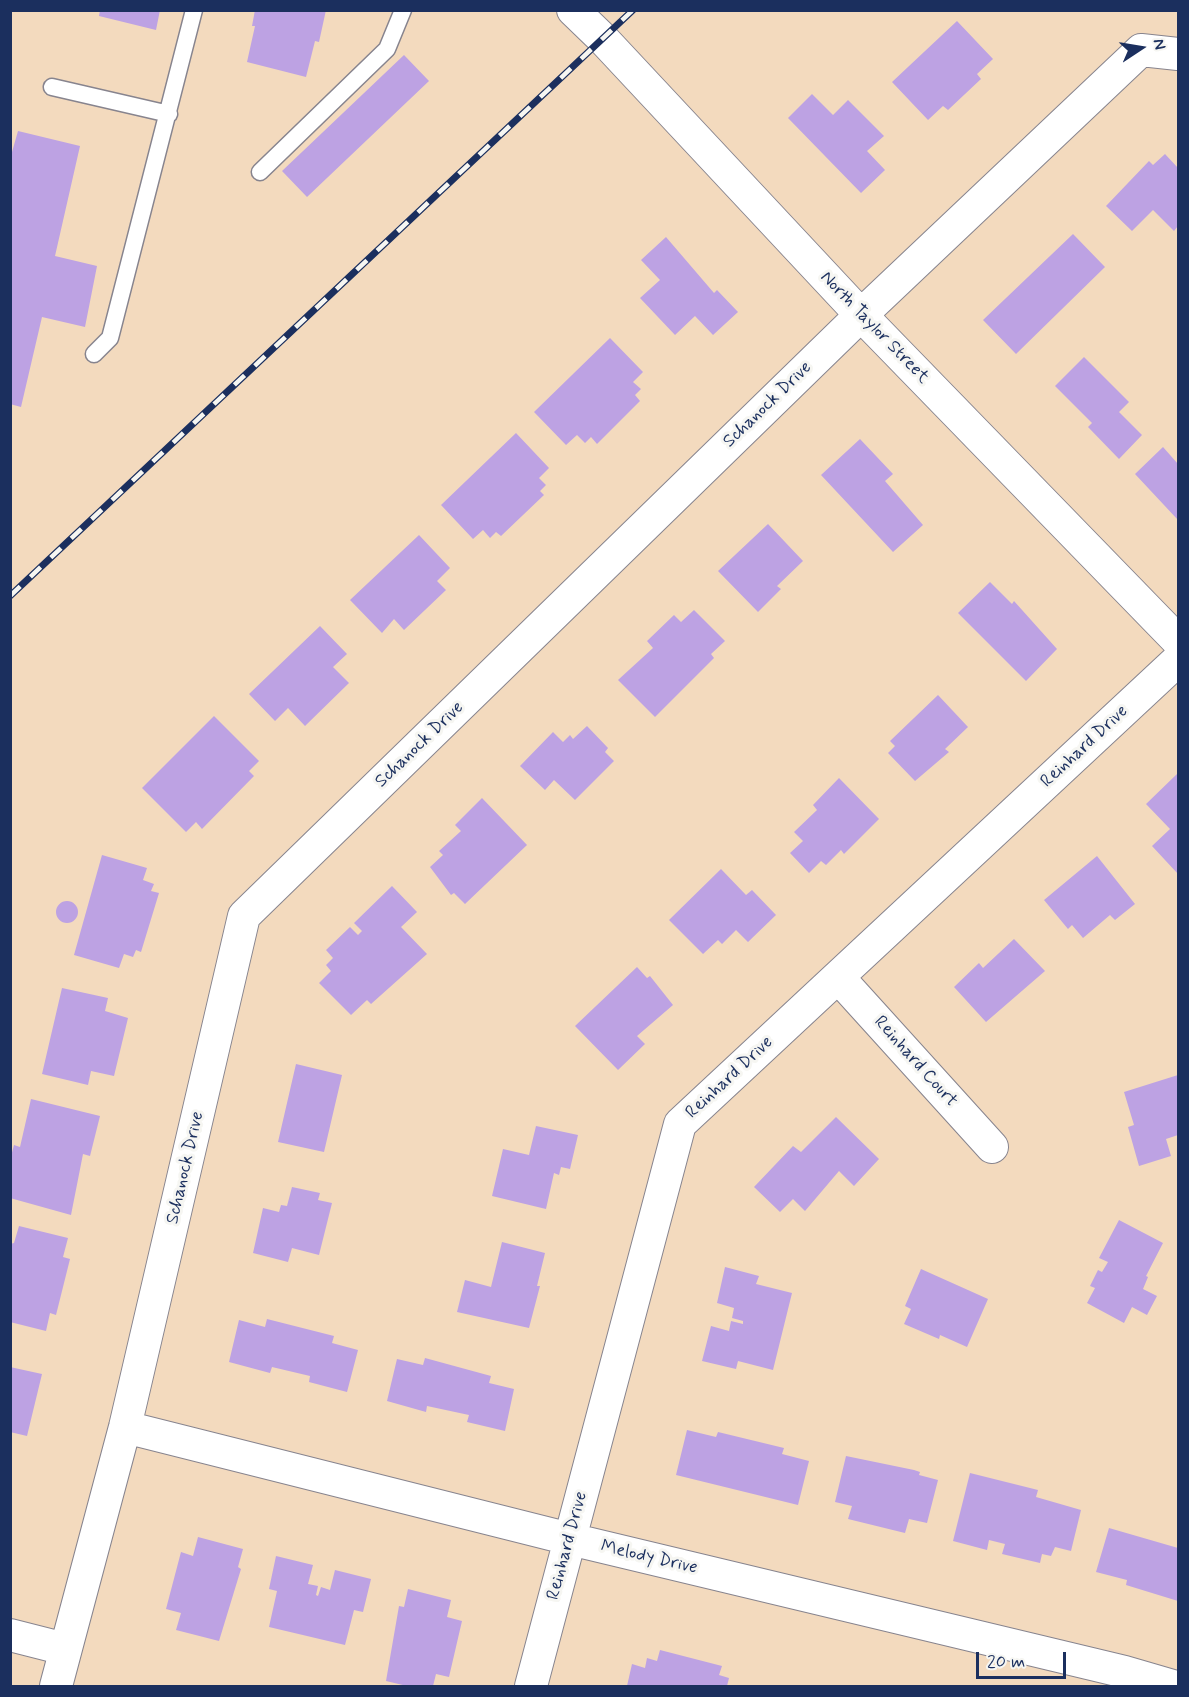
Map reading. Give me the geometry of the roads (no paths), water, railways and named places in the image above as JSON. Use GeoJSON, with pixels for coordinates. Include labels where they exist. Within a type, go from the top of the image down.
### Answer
{"type":"FeatureCollection","features":[{"type":"Feature","properties":{"kind":"street","name":"North Taylor Street"},"geometry":{"type":"LineString","coordinates":[[573,10],[603,39],[861,315],[1179,641]]}},
{"type":"Feature","properties":{"kind":"street","name":"Schanock Drive"},"geometry":{"type":"LineString","coordinates":[[56,1686],[125,1426],[244,916],[861,315],[1141,50],[1179,54]]}},
{"type":"Feature","properties":{"kind":"street","name":"Reinhard Drive"},"geometry":{"type":"LineString","coordinates":[[531,1686],[680,1124],[1179,660]]}},
{"type":"Feature","properties":{"kind":"street","name":"Reinhard Court"},"geometry":{"type":"LineString","coordinates":[[838,977],[992,1148]]}},
{"type":"Feature","properties":{"kind":"street","name":"Melody Drive"},"geometry":{"type":"LineString","coordinates":[[125,1426],[570,1539],[1113,1669],[1173,1686]]}},
{"type":"Feature","properties":{"kind":"street"},"geometry":{"type":"LineString","coordinates":[[10,1635],[65,1650]]}},
{"type":"Feature","properties":{"kind":"lane"},"geometry":{"type":"LineString","coordinates":[[94,354],[110,338],[194,10]]}},
{"type":"Feature","properties":{"kind":"lane"},"geometry":{"type":"LineString","coordinates":[[260,172],[387,49],[403,10]]}},
{"type":"Feature","properties":{"kind":"lane"},"geometry":{"type":"LineString","coordinates":[[52,87],[169,114]]}},
{"type":"Feature","properties":{"kind":"railway"},"geometry":{"type":"LineString","coordinates":[[10,596],[633,10]]}}]}
